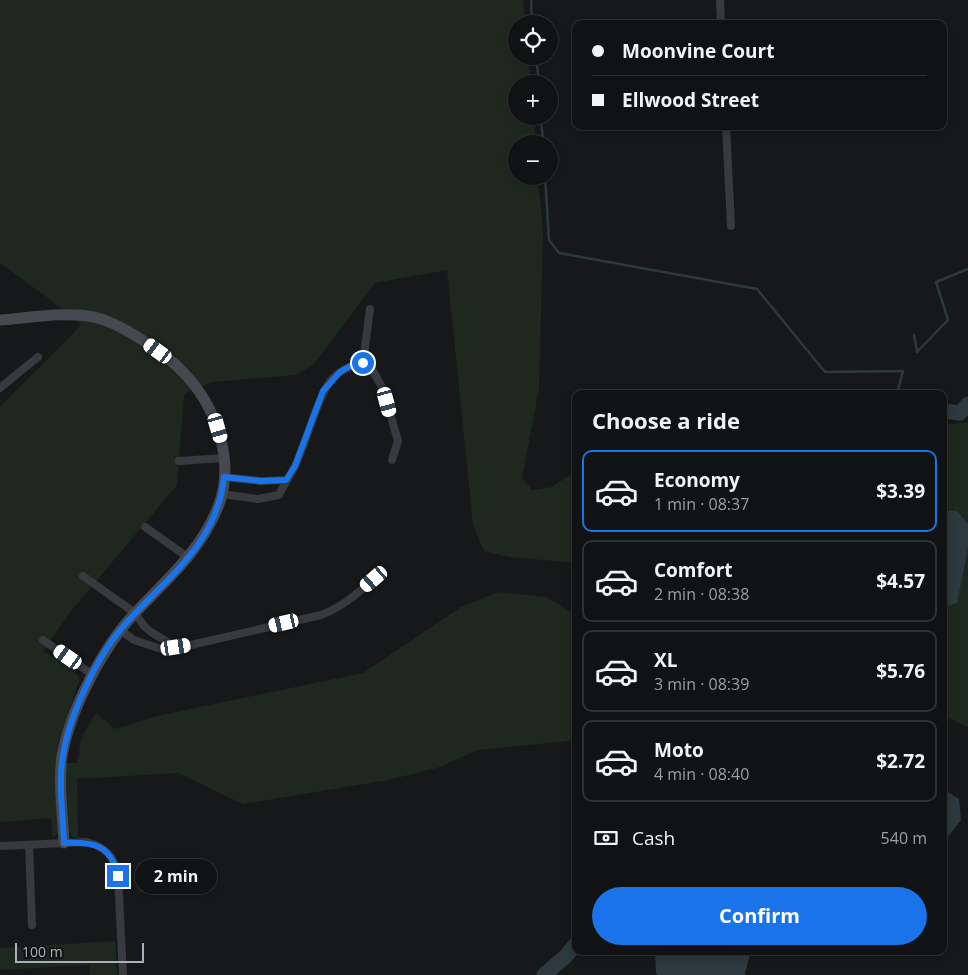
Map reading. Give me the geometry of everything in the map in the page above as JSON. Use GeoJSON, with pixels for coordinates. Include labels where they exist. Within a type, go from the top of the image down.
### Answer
{"type":"FeatureCollection","features":[{"type":"Feature","properties":{"kind":"street"},"geometry":{"type":"LineString","coordinates":[[720,0],[721,20]]}},
{"type":"Feature","properties":{"kind":"street"},"geometry":{"type":"LineString","coordinates":[[726,130],[731,226]]}},
{"type":"Feature","properties":{"kind":"street"},"geometry":{"type":"LineString","coordinates":[[363,363],[370,309]]}},
{"type":"Feature","properties":{"kind":"street"},"geometry":{"type":"LineString","coordinates":[[0,320],[72,315],[85,316],[111,322],[142,340],[182,371],[204,399],[218,428],[224,458],[222,494],[211,522],[189,558],[120,630],[103,656],[80,701],[67,735],[62,756],[61,784],[64,843]]}},
{"type":"Feature","properties":{"kind":"street"},"geometry":{"type":"LineString","coordinates":[[0,388],[38,357]]}},
{"type":"Feature","properties":{"kind":"street"},"geometry":{"type":"LineString","coordinates":[[222,494],[258,499],[279,495],[295,466],[323,391],[340,372],[350,366],[363,363],[372,369],[383,389],[398,442],[392,460]]}},
{"type":"Feature","properties":{"kind":"street"},"geometry":{"type":"LineString","coordinates":[[179,461],[224,458]]}},
{"type":"Feature","properties":{"kind":"street"},"geometry":{"type":"LineString","coordinates":[[224,477],[260,481],[286,480]]}},
{"type":"Feature","properties":{"kind":"street"},"geometry":{"type":"LineString","coordinates":[[145,526],[189,558]]}},
{"type":"Feature","properties":{"kind":"street"},"geometry":{"type":"LineString","coordinates":[[83,576],[135,613],[144,626],[176,647]]}},
{"type":"Feature","properties":{"kind":"street"},"geometry":{"type":"LineString","coordinates":[[120,630],[145,645],[161,649],[176,647],[321,615],[335,610],[347,602],[374,579]]}},
{"type":"Feature","properties":{"kind":"street"},"geometry":{"type":"LineString","coordinates":[[43,640],[93,675]]}},
{"type":"Feature","properties":{"kind":"street"},"geometry":{"type":"LineString","coordinates":[[0,846],[87,842],[97,845],[106,851],[115,863],[119,887],[123,975]]}},
{"type":"Feature","properties":{"kind":"street"},"geometry":{"type":"LineString","coordinates":[[29,846],[32,925]]}},
{"type":"Feature","properties":{"kind":"shaded area"},"geometry":{"type":"Polygon","coordinates":[[[0,0],[523,0],[525,15],[508,15],[508,65],[530,65],[530,75],[508,75],[508,125],[535,125],[535,135],[508,135],[508,185],[539,185],[543,233],[539,389],[522,478],[532,490],[552,487],[572,474],[572,563],[509,557],[484,551],[473,525],[447,270],[375,283],[313,365],[296,375],[213,382],[189,391],[184,395],[177,485],[71,611],[43,651],[70,668],[80,678],[59,740],[56,763],[77,763],[82,736],[96,713],[115,729],[157,716],[363,673],[461,607],[499,592],[546,597],[572,613],[572,739],[569,741],[478,750],[437,768],[388,780],[243,804],[178,773],[77,778],[78,837],[73,837],[69,833],[66,778],[58,833],[53,838],[51,818],[0,822],[0,407],[81,324],[0,263],[0,0]]]}},
{"type":"Feature","properties":{"kind":"shaded area"},"geometry":{"type":"Polygon","coordinates":[[[968,422],[968,727],[947,717],[947,425],[968,422]]]}},
{"type":"Feature","properties":{"kind":"shaded area"},"geometry":{"type":"Polygon","coordinates":[[[947,511],[957,511],[968,524],[968,548],[957,603],[947,606],[947,511]]]}},
{"type":"Feature","properties":{"kind":"shaded area"},"geometry":{"type":"Polygon","coordinates":[[[947,792],[959,799],[961,820],[947,838],[947,792]]]}},
{"type":"Feature","properties":{"kind":"shaded area"},"geometry":{"type":"Polygon","coordinates":[[[115,941],[117,975],[90,975],[89,965],[0,970],[0,948],[115,941]]]}},
{"type":"Feature","properties":{"kind":"shaded area"},"geometry":{"type":"Polygon","coordinates":[[[655,955],[750,955],[746,975],[658,975],[656,973],[655,955]]]}},
{"type":"Feature","properties":{"kind":"waterway"},"geometry":{"type":"LineString","coordinates":[[531,0],[532,15]]}},
{"type":"Feature","properties":{"kind":"waterway"},"geometry":{"type":"LineString","coordinates":[[537,65],[538,75]]}},
{"type":"Feature","properties":{"kind":"waterway"},"geometry":{"type":"LineString","coordinates":[[542,125],[542,135]]}},
{"type":"Feature","properties":{"kind":"waterway"},"geometry":{"type":"LineString","coordinates":[[546,185],[549,240],[559,253],[757,289],[825,372],[903,371],[898,390]]}},
{"type":"Feature","properties":{"kind":"waterway"},"geometry":{"type":"LineString","coordinates":[[914,335],[917,352],[948,320],[936,282],[968,269]]}},
{"type":"Feature","properties":{"kind":"waterway"},"geometry":{"type":"LineString","coordinates":[[947,411],[960,413],[968,404]]}},
{"type":"Feature","properties":{"kind":"waterway"},"geometry":{"type":"LineString","coordinates":[[544,975],[572,949]]}},
{"type":"Feature","properties":{"kind":"route"},"geometry":{"type":"LineString","coordinates":[[118,876],[115,863],[106,851],[97,845],[87,842],[64,843],[61,784],[62,756],[67,735],[80,701],[103,656],[120,630],[189,558],[201,540],[218,507],[224,477],[260,481],[286,480],[295,466],[323,391],[340,372],[350,366],[363,363]]}}]}
